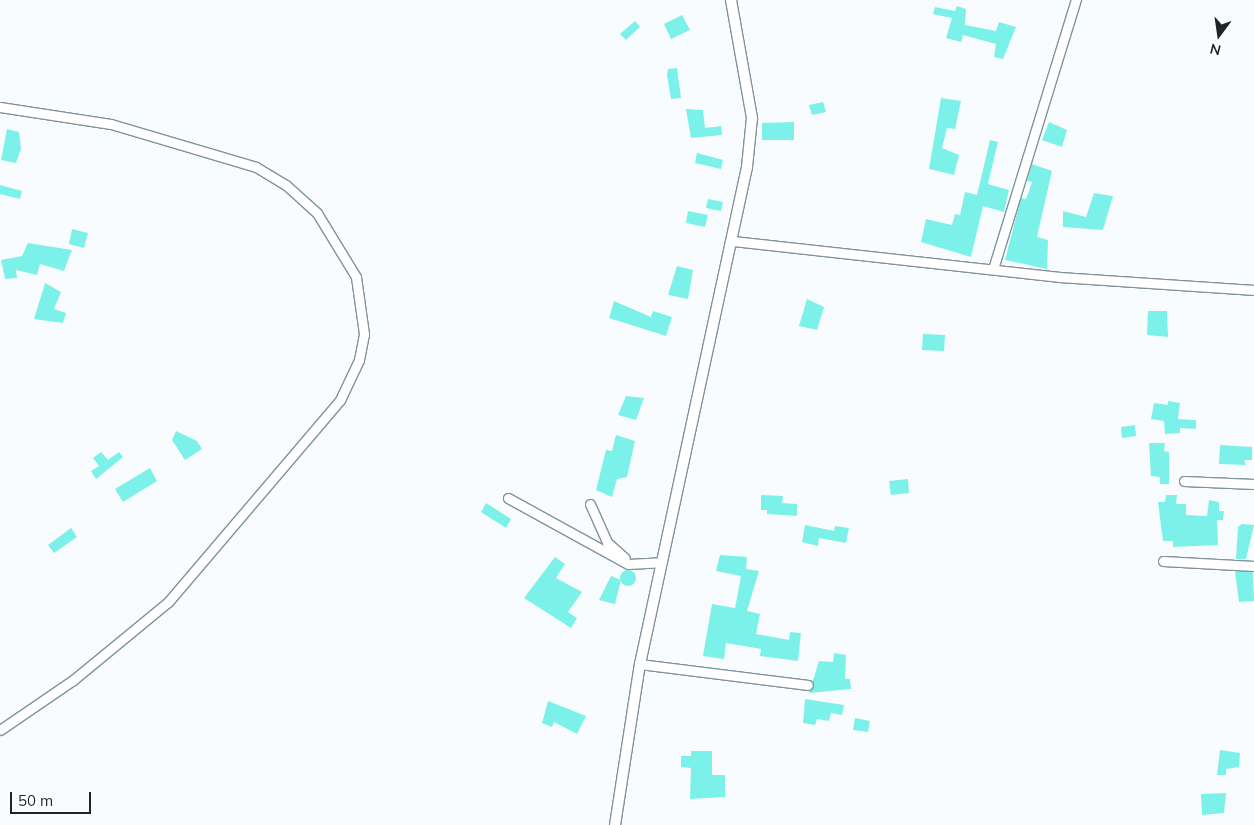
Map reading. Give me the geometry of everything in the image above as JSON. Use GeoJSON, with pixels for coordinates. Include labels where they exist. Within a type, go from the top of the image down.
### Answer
{"type":"FeatureCollection","features":[{"type":"Feature","properties":{"kind":"street"},"geometry":{"type":"LineString","coordinates":[[615,825],[640,664],[732,241],[752,118],[731,0]]}},
{"type":"Feature","properties":{"kind":"street"},"geometry":{"type":"LineString","coordinates":[[993,269],[1076,0]]}},
{"type":"Feature","properties":{"kind":"street"},"geometry":{"type":"LineString","coordinates":[[0,107],[111,124],[256,167],[286,185],[317,213],[356,276],[364,334],[359,360],[340,400],[168,602],[72,680],[0,730]]}},
{"type":"Feature","properties":{"kind":"street"},"geometry":{"type":"LineString","coordinates":[[732,241],[993,269],[1254,290]]}},
{"type":"Feature","properties":{"kind":"street"},"geometry":{"type":"LineString","coordinates":[[1184,480],[1254,484]]}},
{"type":"Feature","properties":{"kind":"street"},"geometry":{"type":"LineString","coordinates":[[508,498],[577,538],[641,566],[661,562]]}},
{"type":"Feature","properties":{"kind":"street"},"geometry":{"type":"LineString","coordinates":[[590,504],[607,542],[641,566]]}},
{"type":"Feature","properties":{"kind":"street"},"geometry":{"type":"LineString","coordinates":[[1163,561],[1254,566]]}},
{"type":"Feature","properties":{"kind":"street"},"geometry":{"type":"LineString","coordinates":[[640,664],[808,685]]}},
{"type":"Feature","properties":{"kind":"building"},"geometry":{"type":"Polygon","coordinates":[[[957,6],[966,9],[965,25],[996,31],[999,22],[1016,27],[1003,59],[994,57],[996,44],[963,35],[961,42],[946,38],[952,18],[933,14],[935,7],[955,11],[957,6]]]}},
{"type":"Feature","properties":{"kind":"building"},"geometry":{"type":"Polygon","coordinates":[[[682,15],[690,30],[671,39],[664,24],[682,15]]]}},
{"type":"Feature","properties":{"kind":"building"},"geometry":{"type":"Polygon","coordinates":[[[635,21],[640,27],[626,40],[620,34],[635,21]]]}},
{"type":"Feature","properties":{"kind":"building"},"geometry":{"type":"Polygon","coordinates":[[[677,68],[681,98],[671,99],[667,75],[668,69],[677,68]]]}},
{"type":"Feature","properties":{"kind":"building"},"geometry":{"type":"Polygon","coordinates":[[[941,98],[961,101],[955,129],[947,128],[942,148],[959,155],[954,175],[929,169],[941,98]]]}},
{"type":"Feature","properties":{"kind":"building"},"geometry":{"type":"Polygon","coordinates":[[[823,102],[826,112],[812,115],[809,105],[823,102]]]}},
{"type":"Feature","properties":{"kind":"building"},"geometry":{"type":"Polygon","coordinates":[[[686,109],[703,110],[705,128],[721,126],[722,135],[691,138],[686,109]]]}},
{"type":"Feature","properties":{"kind":"building"},"geometry":{"type":"Polygon","coordinates":[[[794,122],[794,140],[762,140],[762,123],[794,122]]]}},
{"type":"Feature","properties":{"kind":"building"},"geometry":{"type":"Polygon","coordinates":[[[1049,122],[1067,130],[1062,147],[1042,140],[1049,122]]]}},
{"type":"Feature","properties":{"kind":"building"},"geometry":{"type":"Polygon","coordinates":[[[7,129],[19,132],[21,149],[16,163],[1,160],[7,129]]]}},
{"type":"Feature","properties":{"kind":"building"},"geometry":{"type":"Polygon","coordinates":[[[990,140],[998,142],[988,184],[1009,190],[1004,212],[983,206],[971,257],[921,242],[926,219],[952,225],[955,214],[960,215],[965,192],[977,195],[990,140]]]}},
{"type":"Feature","properties":{"kind":"building"},"geometry":{"type":"Polygon","coordinates":[[[697,153],[723,160],[721,169],[695,163],[697,153]]]}},
{"type":"Feature","properties":{"kind":"building"},"geometry":{"type":"Polygon","coordinates":[[[1032,164],[1052,171],[1037,237],[1048,240],[1047,269],[1005,260],[1021,198],[1026,199],[1032,182],[1027,181],[1032,164]]]}},
{"type":"Feature","properties":{"kind":"building"},"geometry":{"type":"Polygon","coordinates":[[[0,185],[22,191],[20,199],[0,194],[0,185]]]}},
{"type":"Feature","properties":{"kind":"building"},"geometry":{"type":"Polygon","coordinates":[[[1094,193],[1113,196],[1103,230],[1063,227],[1063,211],[1086,217],[1094,193]]]}},
{"type":"Feature","properties":{"kind":"building"},"geometry":{"type":"Polygon","coordinates":[[[708,199],[723,202],[721,211],[706,208],[708,199]]]}},
{"type":"Feature","properties":{"kind":"building"},"geometry":{"type":"Polygon","coordinates":[[[688,211],[708,215],[705,227],[686,223],[688,211]]]}},
{"type":"Feature","properties":{"kind":"building"},"geometry":{"type":"Polygon","coordinates":[[[72,229],[88,233],[84,248],[69,244],[72,229]]]}},
{"type":"Feature","properties":{"kind":"building"},"geometry":{"type":"Polygon","coordinates":[[[28,243],[72,250],[64,271],[40,264],[37,275],[16,270],[17,278],[5,279],[1,260],[22,256],[28,243]]]}},
{"type":"Feature","properties":{"kind":"building"},"geometry":{"type":"Polygon","coordinates":[[[677,266],[693,270],[688,299],[668,295],[677,266]]]}},
{"type":"Feature","properties":{"kind":"building"},"geometry":{"type":"Polygon","coordinates":[[[45,283],[61,292],[54,309],[66,313],[63,323],[34,319],[45,283]]]}},
{"type":"Feature","properties":{"kind":"building"},"geometry":{"type":"Polygon","coordinates":[[[807,299],[824,307],[817,330],[799,326],[807,299]]]}},
{"type":"Feature","properties":{"kind":"building"},"geometry":{"type":"Polygon","coordinates":[[[614,301],[651,317],[653,311],[672,317],[666,336],[609,318],[614,301]]]}},
{"type":"Feature","properties":{"kind":"building"},"geometry":{"type":"Polygon","coordinates":[[[1148,311],[1167,311],[1168,337],[1147,335],[1148,311]]]}},
{"type":"Feature","properties":{"kind":"building"},"geometry":{"type":"Polygon","coordinates":[[[923,334],[945,335],[944,351],[922,350],[923,334]]]}},
{"type":"Feature","properties":{"kind":"building"},"geometry":{"type":"Polygon","coordinates":[[[626,396],[644,398],[636,420],[618,415],[626,396]]]}},
{"type":"Feature","properties":{"kind":"building"},"geometry":{"type":"Polygon","coordinates":[[[1168,401],[1180,403],[1178,419],[1196,420],[1196,429],[1180,428],[1180,433],[1165,434],[1164,421],[1151,419],[1154,403],[1168,405],[1168,401]]]}},
{"type":"Feature","properties":{"kind":"building"},"geometry":{"type":"Polygon","coordinates":[[[1135,425],[1136,436],[1122,438],[1121,427],[1135,425]]]}},
{"type":"Feature","properties":{"kind":"building"},"geometry":{"type":"Polygon","coordinates":[[[176,431],[197,441],[202,449],[185,460],[172,440],[176,431]]]}},
{"type":"Feature","properties":{"kind":"building"},"geometry":{"type":"Polygon","coordinates":[[[616,435],[635,441],[627,477],[617,479],[612,497],[596,490],[606,450],[612,451],[616,435]]]}},
{"type":"Feature","properties":{"kind":"building"},"geometry":{"type":"Polygon","coordinates":[[[1149,443],[1165,443],[1164,451],[1169,452],[1169,484],[1160,484],[1160,477],[1151,476],[1149,443]]]}},
{"type":"Feature","properties":{"kind":"building"},"geometry":{"type":"Polygon","coordinates":[[[1220,445],[1252,447],[1252,460],[1244,460],[1246,465],[1219,464],[1220,445]]]}},
{"type":"Feature","properties":{"kind":"building"},"geometry":{"type":"Polygon","coordinates":[[[101,452],[108,460],[119,452],[123,457],[96,479],[91,471],[99,466],[93,458],[101,452]]]}},
{"type":"Feature","properties":{"kind":"building"},"geometry":{"type":"Polygon","coordinates":[[[150,468],[157,481],[123,502],[115,489],[150,468]]]}},
{"type":"Feature","properties":{"kind":"building"},"geometry":{"type":"Polygon","coordinates":[[[908,479],[909,493],[891,495],[889,481],[908,479]]]}},
{"type":"Feature","properties":{"kind":"building"},"geometry":{"type":"Polygon","coordinates":[[[761,495],[783,496],[782,503],[797,504],[797,516],[767,514],[767,510],[761,510],[761,495]]]}},
{"type":"Feature","properties":{"kind":"building"},"geometry":{"type":"Polygon","coordinates":[[[1166,495],[1177,495],[1176,504],[1186,504],[1186,515],[1207,516],[1209,500],[1219,502],[1219,511],[1224,511],[1223,520],[1217,520],[1218,545],[1173,547],[1173,541],[1163,541],[1158,502],[1165,502],[1166,495]]]}},
{"type":"Feature","properties":{"kind":"building"},"geometry":{"type":"Polygon","coordinates":[[[486,503],[511,519],[506,528],[481,512],[486,503]]]}},
{"type":"Feature","properties":{"kind":"building"},"geometry":{"type":"Polygon","coordinates":[[[1242,524],[1254,525],[1246,559],[1236,559],[1238,527],[1242,524]]]}},
{"type":"Feature","properties":{"kind":"building"},"geometry":{"type":"Polygon","coordinates":[[[805,525],[834,531],[835,526],[849,528],[846,543],[819,538],[818,546],[802,542],[805,525]]]}},
{"type":"Feature","properties":{"kind":"building"},"geometry":{"type":"Polygon","coordinates":[[[71,528],[77,537],[54,553],[48,545],[71,528]]]}},
{"type":"Feature","properties":{"kind":"building"},"geometry":{"type":"Polygon","coordinates":[[[720,555],[747,557],[746,569],[759,571],[747,611],[760,614],[756,634],[789,640],[790,632],[801,633],[798,661],[760,656],[761,649],[726,643],[724,659],[703,656],[712,604],[735,608],[741,576],[716,571],[720,555]]]}},
{"type":"Feature","properties":{"kind":"building"},"geometry":{"type":"Polygon","coordinates":[[[555,557],[565,564],[556,578],[582,592],[568,612],[577,618],[571,628],[524,598],[555,557]]]}},
{"type":"Feature","properties":{"kind":"building"},"geometry":{"type":"Polygon","coordinates":[[[628,570],[634,572],[636,578],[634,584],[628,586],[622,584],[620,578],[622,572],[628,570]]]}},
{"type":"Feature","properties":{"kind":"building"},"geometry":{"type":"Polygon","coordinates":[[[1235,571],[1253,572],[1254,601],[1239,602],[1235,571]]]}},
{"type":"Feature","properties":{"kind":"building"},"geometry":{"type":"Polygon","coordinates":[[[611,576],[621,580],[615,604],[599,600],[611,576]]]}},
{"type":"Feature","properties":{"kind":"building"},"geometry":{"type":"Polygon","coordinates":[[[834,653],[846,655],[845,679],[850,679],[851,689],[809,693],[819,661],[833,662],[834,653]]]}},
{"type":"Feature","properties":{"kind":"building"},"geometry":{"type":"Polygon","coordinates":[[[805,699],[844,705],[842,715],[831,713],[829,721],[817,719],[815,725],[803,723],[805,699]]]}},
{"type":"Feature","properties":{"kind":"building"},"geometry":{"type":"Polygon","coordinates":[[[548,701],[586,716],[577,734],[554,722],[552,727],[542,723],[548,701]]]}},
{"type":"Feature","properties":{"kind":"building"},"geometry":{"type":"Polygon","coordinates":[[[855,718],[870,721],[868,732],[853,730],[855,718]]]}},
{"type":"Feature","properties":{"kind":"building"},"geometry":{"type":"Polygon","coordinates":[[[1220,750],[1240,753],[1239,767],[1226,769],[1226,775],[1217,775],[1220,750]]]}},
{"type":"Feature","properties":{"kind":"building"},"geometry":{"type":"Polygon","coordinates":[[[691,751],[712,751],[712,775],[725,775],[725,797],[690,799],[691,768],[681,767],[681,756],[691,756],[691,751]]]}},
{"type":"Feature","properties":{"kind":"building"},"geometry":{"type":"Polygon","coordinates":[[[1226,793],[1224,813],[1202,815],[1201,794],[1226,793]]]}}]}
